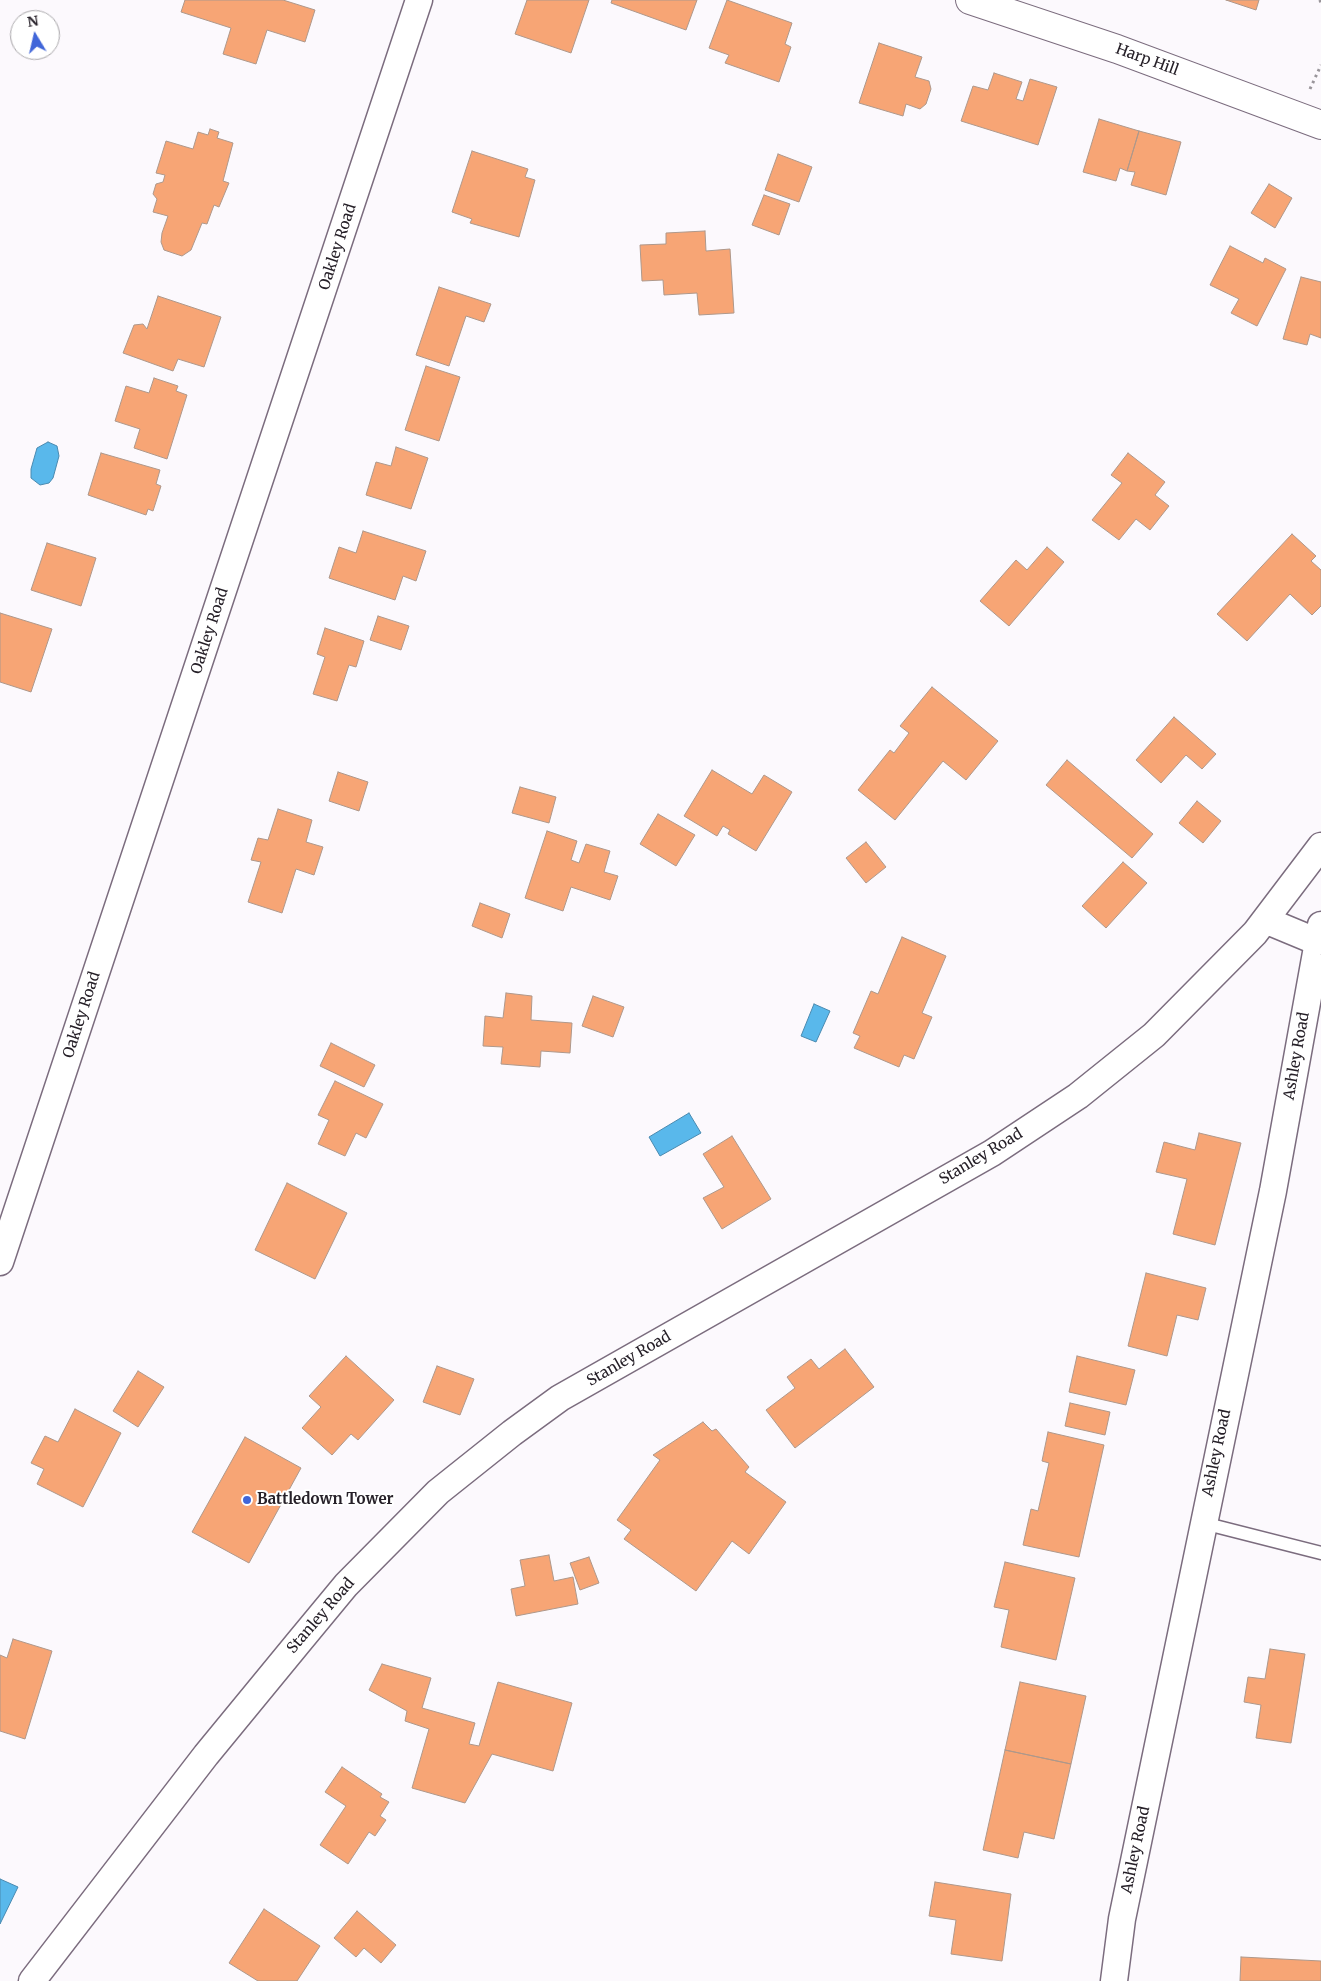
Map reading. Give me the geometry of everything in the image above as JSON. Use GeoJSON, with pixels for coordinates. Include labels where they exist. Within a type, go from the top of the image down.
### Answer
{"type":"FeatureCollection","features":[{"type":"Feature","properties":{"kind":"street","name":"Oakley Road"},"geometry":{"type":"LineString","coordinates":[[0,1262],[419,0]]}},
{"type":"Feature","properties":{"kind":"street","name":"Harp Hill"},"geometry":{"type":"LineString","coordinates":[[970,0],[1117,48],[1321,125]]}},
{"type":"Feature","properties":{"kind":"street","name":"Stanley Road"},"geometry":{"type":"LineString","coordinates":[[32,1981],[206,1755],[346,1585],[438,1492],[512,1432],[560,1398],[992,1153],[1078,1096],[1154,1034],[1265,920],[1321,846]]}},
{"type":"Feature","properties":{"kind":"street"},"geometry":{"type":"LineString","coordinates":[[1265,920],[1319,934]]}},
{"type":"Feature","properties":{"kind":"street","name":"Ashley Road"},"geometry":{"type":"LineString","coordinates":[[1114,1981],[1122,1919],[1273,1191],[1319,934]]}},
{"type":"Feature","properties":{"kind":"lane"},"geometry":{"type":"LineString","coordinates":[[1203,1523],[1321,1553]]}},
{"type":"Feature","properties":{"kind":"path"},"geometry":{"type":"LineString","coordinates":[[1320,0],[1321,4]]}},
{"type":"Feature","properties":{"kind":"water"},"geometry":{"type":"Polygon","coordinates":[[[48,442],[57,446],[59,456],[53,478],[49,483],[40,485],[31,478],[31,469],[37,448],[48,442]]]}},
{"type":"Feature","properties":{"kind":"water"},"geometry":{"type":"Polygon","coordinates":[[[814,1004],[830,1011],[816,1042],[801,1036],[814,1004]]]}},
{"type":"Feature","properties":{"kind":"water"},"geometry":{"type":"Polygon","coordinates":[[[689,1113],[701,1133],[660,1156],[649,1137],[689,1113]]]}},
{"type":"Feature","properties":{"kind":"water"},"geometry":{"type":"Polygon","coordinates":[[[0,1879],[18,1887],[0,1924],[0,1879]]]}},
{"type":"Feature","properties":{"kind":"building"},"geometry":{"type":"Polygon","coordinates":[[[185,0],[283,0],[315,10],[305,42],[267,30],[256,64],[223,54],[231,28],[181,12],[185,0]]]}},
{"type":"Feature","properties":{"kind":"building"},"geometry":{"type":"Polygon","coordinates":[[[527,0],[589,0],[571,53],[515,34],[527,0]]]}},
{"type":"Feature","properties":{"kind":"building"},"geometry":{"type":"Polygon","coordinates":[[[612,0],[697,0],[686,30],[611,3],[612,0]]]}},
{"type":"Feature","properties":{"kind":"building"},"geometry":{"type":"Polygon","coordinates":[[[727,0],[792,23],[785,44],[791,47],[779,82],[725,63],[729,55],[709,48],[727,0]]]}},
{"type":"Feature","properties":{"kind":"building"},"geometry":{"type":"Polygon","coordinates":[[[1226,0],[1259,0],[1256,10],[1226,0]]]}},
{"type":"Feature","properties":{"kind":"building"},"geometry":{"type":"Polygon","coordinates":[[[879,43],[922,57],[915,77],[929,81],[931,89],[926,104],[920,109],[906,104],[903,116],[859,103],[879,43]]]}},
{"type":"Feature","properties":{"kind":"building"},"geometry":{"type":"Polygon","coordinates":[[[994,73],[1022,82],[1016,99],[1023,101],[1030,79],[1057,87],[1038,145],[961,121],[973,86],[988,90],[994,73]]]}},
{"type":"Feature","properties":{"kind":"building"},"geometry":{"type":"Polygon","coordinates":[[[1099,119],[1139,131],[1127,171],[1120,168],[1116,181],[1083,172],[1099,119]]]}},
{"type":"Feature","properties":{"kind":"building"},"geometry":{"type":"Polygon","coordinates":[[[210,129],[219,132],[217,138],[233,143],[223,181],[229,183],[219,207],[214,205],[207,224],[202,223],[191,250],[182,256],[164,250],[161,242],[168,216],[153,212],[157,199],[153,194],[156,184],[163,182],[165,175],[156,173],[166,141],[193,149],[198,132],[208,135],[210,129]]]}},
{"type":"Feature","properties":{"kind":"building"},"geometry":{"type":"Polygon","coordinates":[[[1139,131],[1181,142],[1166,195],[1131,185],[1135,172],[1127,171],[1139,131]]]}},
{"type":"Feature","properties":{"kind":"building"},"geometry":{"type":"Polygon","coordinates":[[[472,151],[528,169],[525,177],[535,180],[519,237],[470,223],[472,219],[452,212],[472,151]]]}},
{"type":"Feature","properties":{"kind":"building"},"geometry":{"type":"Polygon","coordinates":[[[778,154],[812,167],[799,202],[765,190],[778,154]]]}},
{"type":"Feature","properties":{"kind":"building"},"geometry":{"type":"Polygon","coordinates":[[[1269,184],[1292,198],[1275,228],[1251,213],[1269,184]]]}},
{"type":"Feature","properties":{"kind":"building"},"geometry":{"type":"Polygon","coordinates":[[[764,195],[790,204],[779,235],[752,225],[764,195]]]}},
{"type":"Feature","properties":{"kind":"building"},"geometry":{"type":"Polygon","coordinates":[[[705,231],[706,251],[730,249],[734,313],[699,315],[697,293],[664,295],[663,280],[642,281],[640,245],[666,244],[666,233],[705,231]]]}},
{"type":"Feature","properties":{"kind":"building"},"geometry":{"type":"Polygon","coordinates":[[[1230,246],[1263,263],[1265,258],[1286,269],[1257,326],[1231,313],[1239,299],[1210,285],[1230,246]]]}},
{"type":"Feature","properties":{"kind":"building"},"geometry":{"type":"Polygon","coordinates":[[[1301,277],[1321,282],[1321,338],[1310,334],[1307,345],[1283,339],[1301,277]]]}},
{"type":"Feature","properties":{"kind":"building"},"geometry":{"type":"Polygon","coordinates":[[[439,287],[491,304],[484,322],[466,316],[449,366],[416,355],[439,287]]]}},
{"type":"Feature","properties":{"kind":"building"},"geometry":{"type":"Polygon","coordinates":[[[158,296],[221,317],[204,367],[178,359],[173,371],[123,353],[134,325],[143,324],[147,329],[158,296]]]}},
{"type":"Feature","properties":{"kind":"building"},"geometry":{"type":"Polygon","coordinates":[[[426,366],[460,377],[439,441],[405,430],[426,366]]]}},
{"type":"Feature","properties":{"kind":"building"},"geometry":{"type":"Polygon","coordinates":[[[154,378],[178,386],[176,391],[187,395],[167,459],[134,448],[140,429],[115,421],[126,386],[149,393],[154,378]]]}},
{"type":"Feature","properties":{"kind":"building"},"geometry":{"type":"Polygon","coordinates":[[[396,447],[428,458],[411,509],[366,495],[376,462],[391,466],[396,447]]]}},
{"type":"Feature","properties":{"kind":"building"},"geometry":{"type":"Polygon","coordinates":[[[101,453],[160,470],[156,484],[161,486],[153,511],[148,509],[146,515],[88,495],[101,453]]]}},
{"type":"Feature","properties":{"kind":"building"},"geometry":{"type":"Polygon","coordinates":[[[1128,453],[1165,482],[1155,495],[1169,506],[1150,530],[1136,519],[1119,540],[1092,520],[1122,483],[1111,475],[1128,453]]]}},
{"type":"Feature","properties":{"kind":"building"},"geometry":{"type":"Polygon","coordinates":[[[363,531],[426,551],[416,581],[403,576],[395,600],[329,578],[339,547],[356,553],[363,531]]]}},
{"type":"Feature","properties":{"kind":"building"},"geometry":{"type":"Polygon","coordinates":[[[1292,534],[1316,556],[1311,561],[1321,570],[1321,606],[1312,615],[1290,594],[1247,641],[1217,614],[1292,534]]]}},
{"type":"Feature","properties":{"kind":"building"},"geometry":{"type":"Polygon","coordinates":[[[47,543],[96,558],[81,606],[31,590],[47,543]]]}},
{"type":"Feature","properties":{"kind":"building"},"geometry":{"type":"Polygon","coordinates":[[[1047,547],[1064,562],[1009,626],[980,601],[1016,560],[1027,570],[1047,547]]]}},
{"type":"Feature","properties":{"kind":"building"},"geometry":{"type":"Polygon","coordinates":[[[0,613],[52,629],[31,692],[0,682],[0,613]]]}},
{"type":"Feature","properties":{"kind":"building"},"geometry":{"type":"Polygon","coordinates":[[[378,616],[409,626],[401,650],[370,640],[378,616]]]}},
{"type":"Feature","properties":{"kind":"building"},"geometry":{"type":"Polygon","coordinates":[[[325,628],[364,641],[356,667],[349,665],[337,701],[313,694],[325,657],[317,654],[325,628]]]}},
{"type":"Feature","properties":{"kind":"building"},"geometry":{"type":"Polygon","coordinates":[[[932,687],[998,741],[966,780],[943,761],[895,820],[858,790],[890,750],[894,753],[909,733],[900,726],[932,687]]]}},
{"type":"Feature","properties":{"kind":"building"},"geometry":{"type":"Polygon","coordinates":[[[1174,717],[1216,754],[1202,769],[1186,755],[1161,783],[1136,760],[1174,717]]]}},
{"type":"Feature","properties":{"kind":"building"},"geometry":{"type":"Polygon","coordinates":[[[1067,760],[1153,834],[1132,858],[1046,785],[1067,760]]]}},
{"type":"Feature","properties":{"kind":"building"},"geometry":{"type":"Polygon","coordinates":[[[712,770],[752,794],[764,775],[792,792],[756,851],[728,834],[730,830],[723,826],[717,836],[684,816],[712,770]]]}},
{"type":"Feature","properties":{"kind":"building"},"geometry":{"type":"Polygon","coordinates":[[[338,772],[368,782],[359,811],[329,801],[338,772]]]}},
{"type":"Feature","properties":{"kind":"building"},"geometry":{"type":"Polygon","coordinates":[[[520,787],[556,797],[549,823],[512,813],[520,787]]]}},
{"type":"Feature","properties":{"kind":"building"},"geometry":{"type":"Polygon","coordinates":[[[1197,801],[1221,821],[1203,843],[1179,823],[1197,801]]]}},
{"type":"Feature","properties":{"kind":"building"},"geometry":{"type":"Polygon","coordinates":[[[278,809],[312,820],[306,842],[323,847],[314,875],[296,869],[282,913],[248,902],[261,862],[251,860],[258,838],[268,840],[278,809]]]}},
{"type":"Feature","properties":{"kind":"building"},"geometry":{"type":"Polygon","coordinates":[[[658,814],[695,835],[676,866],[640,844],[658,814]]]}},
{"type":"Feature","properties":{"kind":"building"},"geometry":{"type":"Polygon","coordinates":[[[547,831],[577,841],[571,860],[579,863],[586,844],[610,851],[604,872],[618,876],[610,900],[571,887],[563,911],[525,898],[547,831]]]}},
{"type":"Feature","properties":{"kind":"building"},"geometry":{"type":"Polygon","coordinates":[[[866,842],[886,867],[866,883],[846,858],[866,842]]]}},
{"type":"Feature","properties":{"kind":"building"},"geometry":{"type":"Polygon","coordinates":[[[1123,862],[1147,883],[1106,928],[1082,906],[1123,862]]]}},
{"type":"Feature","properties":{"kind":"building"},"geometry":{"type":"Polygon","coordinates":[[[480,903],[510,914],[502,938],[472,926],[480,903]]]}},
{"type":"Feature","properties":{"kind":"building"},"geometry":{"type":"Polygon","coordinates":[[[902,937],[946,956],[922,1013],[932,1017],[914,1059],[904,1055],[899,1067],[854,1048],[860,1036],[853,1033],[871,991],[878,994],[902,937]]]}},
{"type":"Feature","properties":{"kind":"building"},"geometry":{"type":"Polygon","coordinates":[[[506,993],[532,996],[531,1020],[572,1023],[570,1053],[541,1051],[540,1067],[501,1064],[503,1047],[483,1046],[485,1016],[503,1018],[506,993]]]}},
{"type":"Feature","properties":{"kind":"building"},"geometry":{"type":"Polygon","coordinates":[[[593,996],[624,1007],[613,1037],[582,1026],[593,996]]]}},
{"type":"Feature","properties":{"kind":"building"},"geometry":{"type":"Polygon","coordinates":[[[331,1043],[375,1065],[364,1087],[320,1066],[331,1043]]]}},
{"type":"Feature","properties":{"kind":"building"},"geometry":{"type":"Polygon","coordinates":[[[335,1081],[383,1104],[366,1138],[356,1133],[345,1156],[318,1144],[329,1120],[318,1115],[335,1081]]]}},
{"type":"Feature","properties":{"kind":"building"},"geometry":{"type":"Polygon","coordinates":[[[1199,1133],[1241,1143],[1215,1245],[1173,1234],[1187,1179],[1156,1172],[1164,1142],[1195,1150],[1199,1133]]]}},
{"type":"Feature","properties":{"kind":"building"},"geometry":{"type":"Polygon","coordinates":[[[732,1136],[771,1199],[722,1229],[703,1198],[724,1187],[703,1154],[732,1136]]]}},
{"type":"Feature","properties":{"kind":"building"},"geometry":{"type":"Polygon","coordinates":[[[287,1183],[347,1213],[315,1279],[255,1250],[287,1183]]]}},
{"type":"Feature","properties":{"kind":"building"},"geometry":{"type":"Polygon","coordinates":[[[1146,1273],[1206,1288],[1198,1320],[1177,1315],[1167,1356],[1128,1346],[1146,1273]]]}},
{"type":"Feature","properties":{"kind":"building"},"geometry":{"type":"Polygon","coordinates":[[[845,1349],[874,1387],[795,1448],[766,1410],[795,1388],[787,1377],[811,1359],[819,1369],[845,1349]]]}},
{"type":"Feature","properties":{"kind":"building"},"geometry":{"type":"Polygon","coordinates":[[[346,1356],[394,1400],[358,1440],[351,1434],[332,1455],[302,1428],[321,1407],[309,1396],[346,1356]]]}},
{"type":"Feature","properties":{"kind":"building"},"geometry":{"type":"Polygon","coordinates":[[[1077,1356],[1135,1370],[1126,1405],[1069,1392],[1077,1356]]]}},
{"type":"Feature","properties":{"kind":"building"},"geometry":{"type":"Polygon","coordinates":[[[437,1366],[474,1379],[460,1415],[423,1402],[437,1366]]]}},
{"type":"Feature","properties":{"kind":"building"},"geometry":{"type":"Polygon","coordinates":[[[138,1371],[164,1387],[138,1427],[113,1411],[138,1371]]]}},
{"type":"Feature","properties":{"kind":"building"},"geometry":{"type":"Polygon","coordinates":[[[1070,1403],[1110,1412],[1105,1435],[1065,1426],[1070,1403]]]}},
{"type":"Feature","properties":{"kind":"building"},"geometry":{"type":"Polygon","coordinates":[[[75,1409],[121,1433],[83,1507],[37,1484],[44,1469],[31,1463],[45,1436],[58,1442],[75,1409]]]}},
{"type":"Feature","properties":{"kind":"building"},"geometry":{"type":"Polygon","coordinates":[[[703,1422],[712,1431],[716,1429],[749,1467],[745,1472],[786,1502],[749,1554],[732,1541],[696,1591],[624,1539],[631,1530],[617,1520],[660,1460],[653,1455],[703,1422]]]}},
{"type":"Feature","properties":{"kind":"building"},"geometry":{"type":"Polygon","coordinates":[[[1048,1432],[1104,1445],[1079,1557],[1023,1545],[1031,1509],[1038,1511],[1049,1463],[1042,1461],[1048,1432]]]}},
{"type":"Feature","properties":{"kind":"building","name":"Battledown Tower"},"geometry":{"type":"Polygon","coordinates":[[[245,1437],[301,1468],[249,1563],[192,1532],[245,1437]]]}},
{"type":"Feature","properties":{"kind":"building"},"geometry":{"type":"Polygon","coordinates":[[[549,1555],[554,1581],[573,1577],[578,1604],[516,1616],[511,1589],[525,1586],[520,1560],[549,1555]]]}},
{"type":"Feature","properties":{"kind":"building"},"geometry":{"type":"Polygon","coordinates":[[[589,1557],[599,1583],[580,1590],[570,1563],[589,1557]]]}},
{"type":"Feature","properties":{"kind":"building"},"geometry":{"type":"Polygon","coordinates":[[[1005,1562],[1075,1578],[1056,1660],[1001,1647],[1009,1610],[994,1607],[1005,1562]]]}},
{"type":"Feature","properties":{"kind":"building"},"geometry":{"type":"Polygon","coordinates":[[[13,1639],[52,1651],[25,1739],[0,1731],[0,1655],[7,1658],[13,1639]]]}},
{"type":"Feature","properties":{"kind":"building"},"geometry":{"type":"Polygon","coordinates":[[[1270,1649],[1305,1654],[1291,1743],[1256,1738],[1261,1705],[1244,1702],[1248,1677],[1265,1679],[1270,1649]]]}},
{"type":"Feature","properties":{"kind":"building"},"geometry":{"type":"Polygon","coordinates":[[[382,1664],[431,1678],[422,1708],[475,1723],[469,1744],[479,1746],[498,1682],[572,1703],[553,1771],[492,1754],[465,1803],[412,1788],[429,1729],[405,1721],[407,1711],[369,1690],[382,1664]]]}},
{"type":"Feature","properties":{"kind":"building"},"geometry":{"type":"Polygon","coordinates":[[[1020,1682],[1086,1696],[1071,1764],[1005,1750],[1020,1682]]]}},
{"type":"Feature","properties":{"kind":"building"},"geometry":{"type":"Polygon","coordinates":[[[1005,1750],[1071,1764],[1054,1839],[1024,1832],[1018,1858],[983,1850],[1005,1750]]]}},
{"type":"Feature","properties":{"kind":"building"},"geometry":{"type":"Polygon","coordinates":[[[342,1767],[382,1794],[380,1797],[389,1802],[380,1816],[386,1820],[375,1836],[369,1832],[348,1864],[320,1845],[346,1806],[325,1792],[342,1767]]]}},
{"type":"Feature","properties":{"kind":"building"},"geometry":{"type":"Polygon","coordinates":[[[935,1882],[1011,1894],[1002,1961],[951,1954],[956,1920],[929,1916],[935,1882]]]}},
{"type":"Feature","properties":{"kind":"building"},"geometry":{"type":"Polygon","coordinates":[[[264,1909],[320,1946],[297,1981],[258,1981],[229,1963],[264,1909]]]}},
{"type":"Feature","properties":{"kind":"building"},"geometry":{"type":"Polygon","coordinates":[[[357,1911],[396,1945],[381,1963],[364,1948],[356,1957],[334,1938],[357,1911]]]}},
{"type":"Feature","properties":{"kind":"building"},"geometry":{"type":"Polygon","coordinates":[[[1241,1957],[1321,1961],[1321,1981],[1240,1981],[1241,1957]]]}},
{"type":"Feature","properties":{"kind":"place","name":"Battledown Tower"},"geometry":{"type":"Point","coordinates":[247,1500]}}]}
